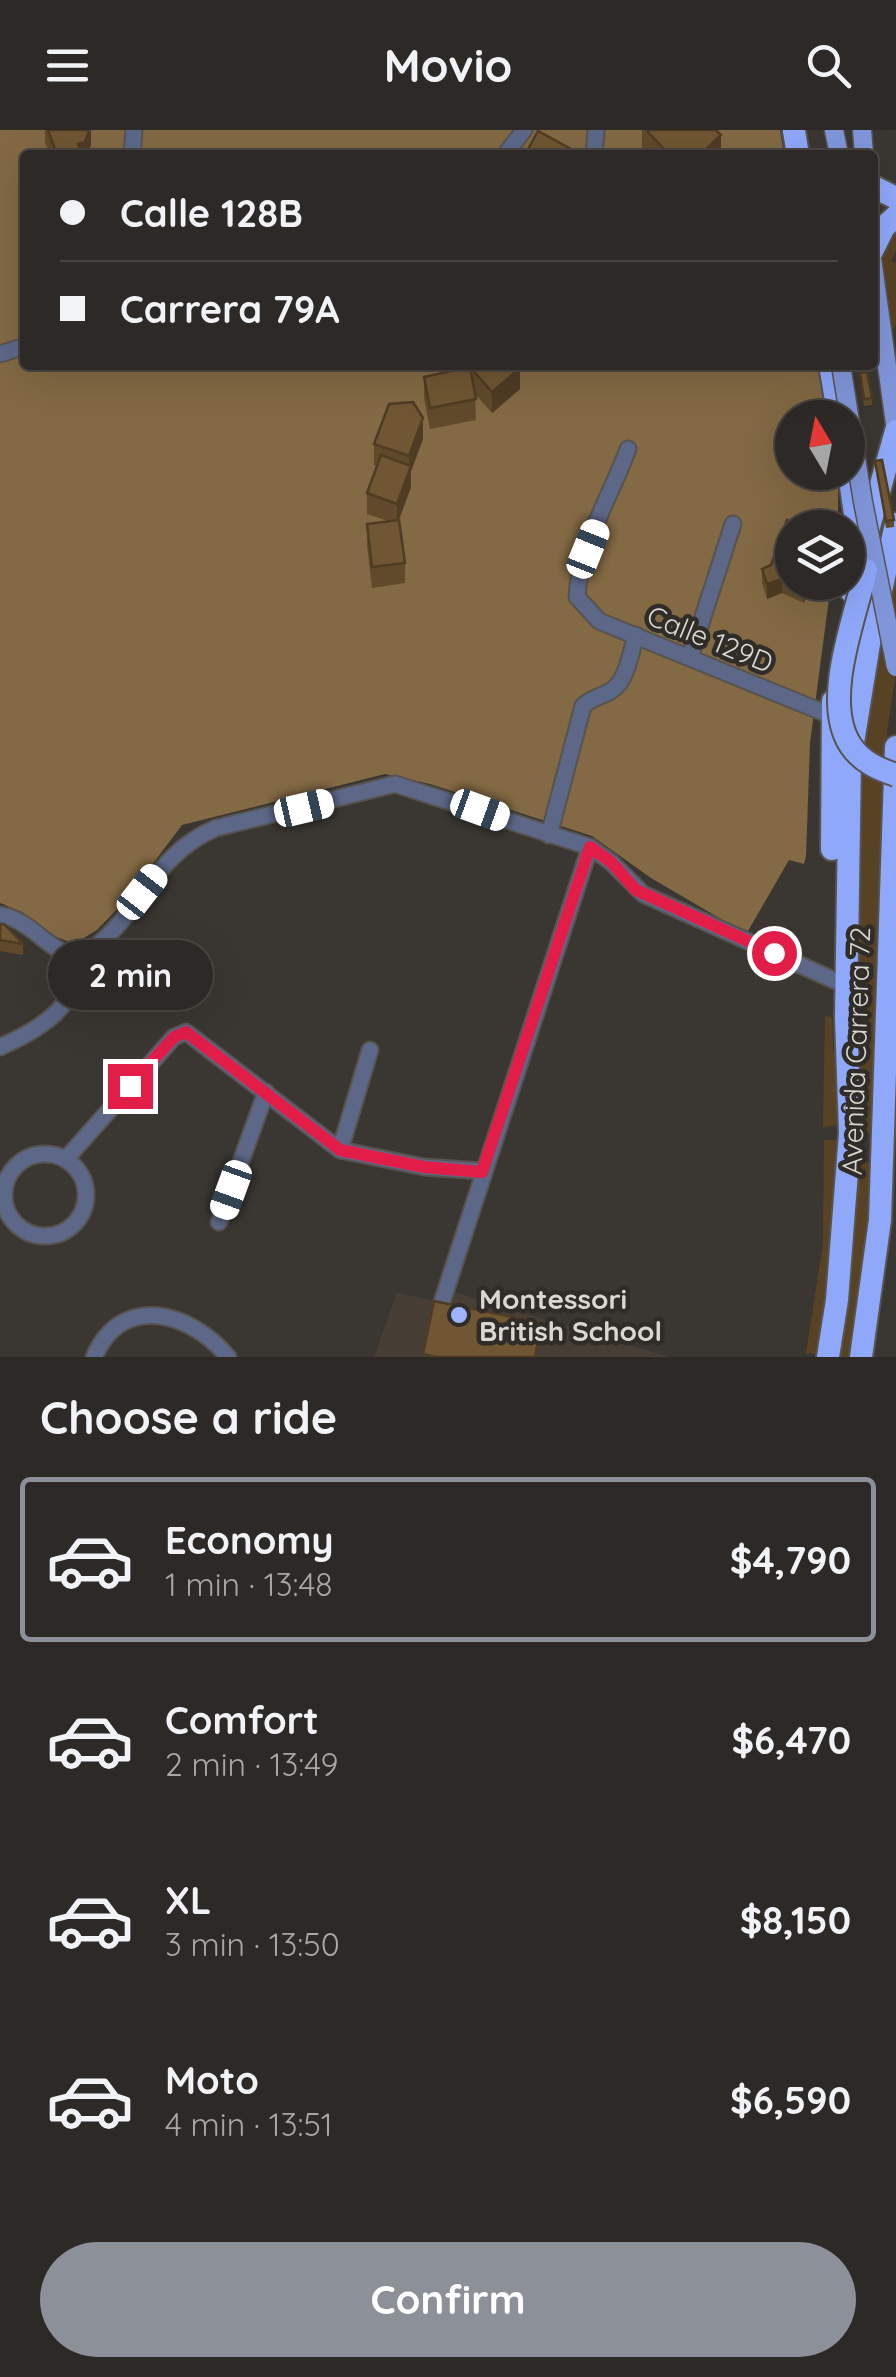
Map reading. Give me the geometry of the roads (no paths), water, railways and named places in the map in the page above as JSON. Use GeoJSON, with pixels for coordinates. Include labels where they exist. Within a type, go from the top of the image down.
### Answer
{"type":"FeatureCollection","features":[{"type":"Feature","properties":{"kind":"highway"},"geometry":{"type":"LineString","coordinates":[[878,238],[896,216]]}},
{"type":"Feature","properties":{"kind":"highway"},"geometry":{"type":"LineString","coordinates":[[831,370],[836,400]]}},
{"type":"Feature","properties":{"kind":"highway"},"geometry":{"type":"LineString","coordinates":[[865,550],[896,431]]}},
{"type":"Feature","properties":{"kind":"highway","name":"Avenida Carrera 72"},"geometry":{"type":"LineString","coordinates":[[828,1357],[848,1168],[850,761],[866,661],[896,524]]}},
{"type":"Feature","properties":{"kind":"highway","name":"Avenida Carrera 72"},"geometry":{"type":"LineString","coordinates":[[846,1017],[838,982],[832,892],[832,716],[834,676],[853,600]]}},
{"type":"Feature","properties":{"kind":"highway"},"geometry":{"type":"LineString","coordinates":[[855,600],[838,710],[843,730],[859,756],[896,776]]}},
{"type":"Feature","properties":{"kind":"highway","name":"Avenida Carrera 72"},"geometry":{"type":"LineString","coordinates":[[861,1357],[876,1254],[892,1021],[896,747]]}},
{"type":"Feature","properties":{"kind":"highway"},"geometry":{"type":"LineString","coordinates":[[848,1168],[852,1158],[863,1152],[874,1155],[882,1170]]}},
{"type":"Feature","properties":{"kind":"main road"},"geometry":{"type":"LineString","coordinates":[[878,315],[896,431]]}},
{"type":"Feature","properties":{"kind":"main road"},"geometry":{"type":"LineString","coordinates":[[842,370],[896,667]]}},
{"type":"Feature","properties":{"kind":"street"},"geometry":{"type":"LineString","coordinates":[[509,150],[524,130]]}},
{"type":"Feature","properties":{"kind":"street","name":"Calle 129D"},"geometry":{"type":"LineString","coordinates":[[628,449],[588,549],[578,579],[577,598],[599,621],[832,716]]}},
{"type":"Feature","properties":{"kind":"street"},"geometry":{"type":"LineString","coordinates":[[690,657],[733,524]]}},
{"type":"Feature","properties":{"kind":"street"},"geometry":{"type":"LineString","coordinates":[[549,835],[583,706],[620,682],[636,635]]}},
{"type":"Feature","properties":{"kind":"street"},"geometry":{"type":"LineString","coordinates":[[0,915],[26,922],[45,940],[76,956],[94,948],[178,848],[194,837],[216,828],[326,803],[370,787],[403,785],[590,847],[643,894],[838,982]]}},
{"type":"Feature","properties":{"kind":"street"},"geometry":{"type":"LineString","coordinates":[[442,1302],[590,847]]}},
{"type":"Feature","properties":{"kind":"street"},"geometry":{"type":"LineString","coordinates":[[0,1048],[57,1011],[69,994],[76,956]]}},
{"type":"Feature","properties":{"kind":"street"},"geometry":{"type":"LineString","coordinates":[[66,1160],[174,1037],[186,1032],[340,1150],[424,1167],[482,1172]]}},
{"type":"Feature","properties":{"kind":"street"},"geometry":{"type":"LineString","coordinates":[[340,1150],[370,1050]]}},
{"type":"Feature","properties":{"kind":"street"},"geometry":{"type":"LineString","coordinates":[[219,1222],[266,1092]]}},
{"type":"Feature","properties":{"kind":"street"},"geometry":{"type":"LineString","coordinates":[[42,1154],[66,1160],[84,1179],[86,1206],[80,1218],[59,1234],[32,1234],[20,1228],[6,1206],[4,1194],[11,1173],[18,1164],[42,1154]]}},
{"type":"Feature","properties":{"kind":"street"},"geometry":{"type":"LineString","coordinates":[[94,1357],[102,1338],[121,1322],[146,1314],[188,1324],[210,1337],[228,1357]]}},
{"type":"Feature","properties":{"kind":"place","name":"Montessori British School"},"geometry":{"type":"Point","coordinates":[459,1315]}}]}
